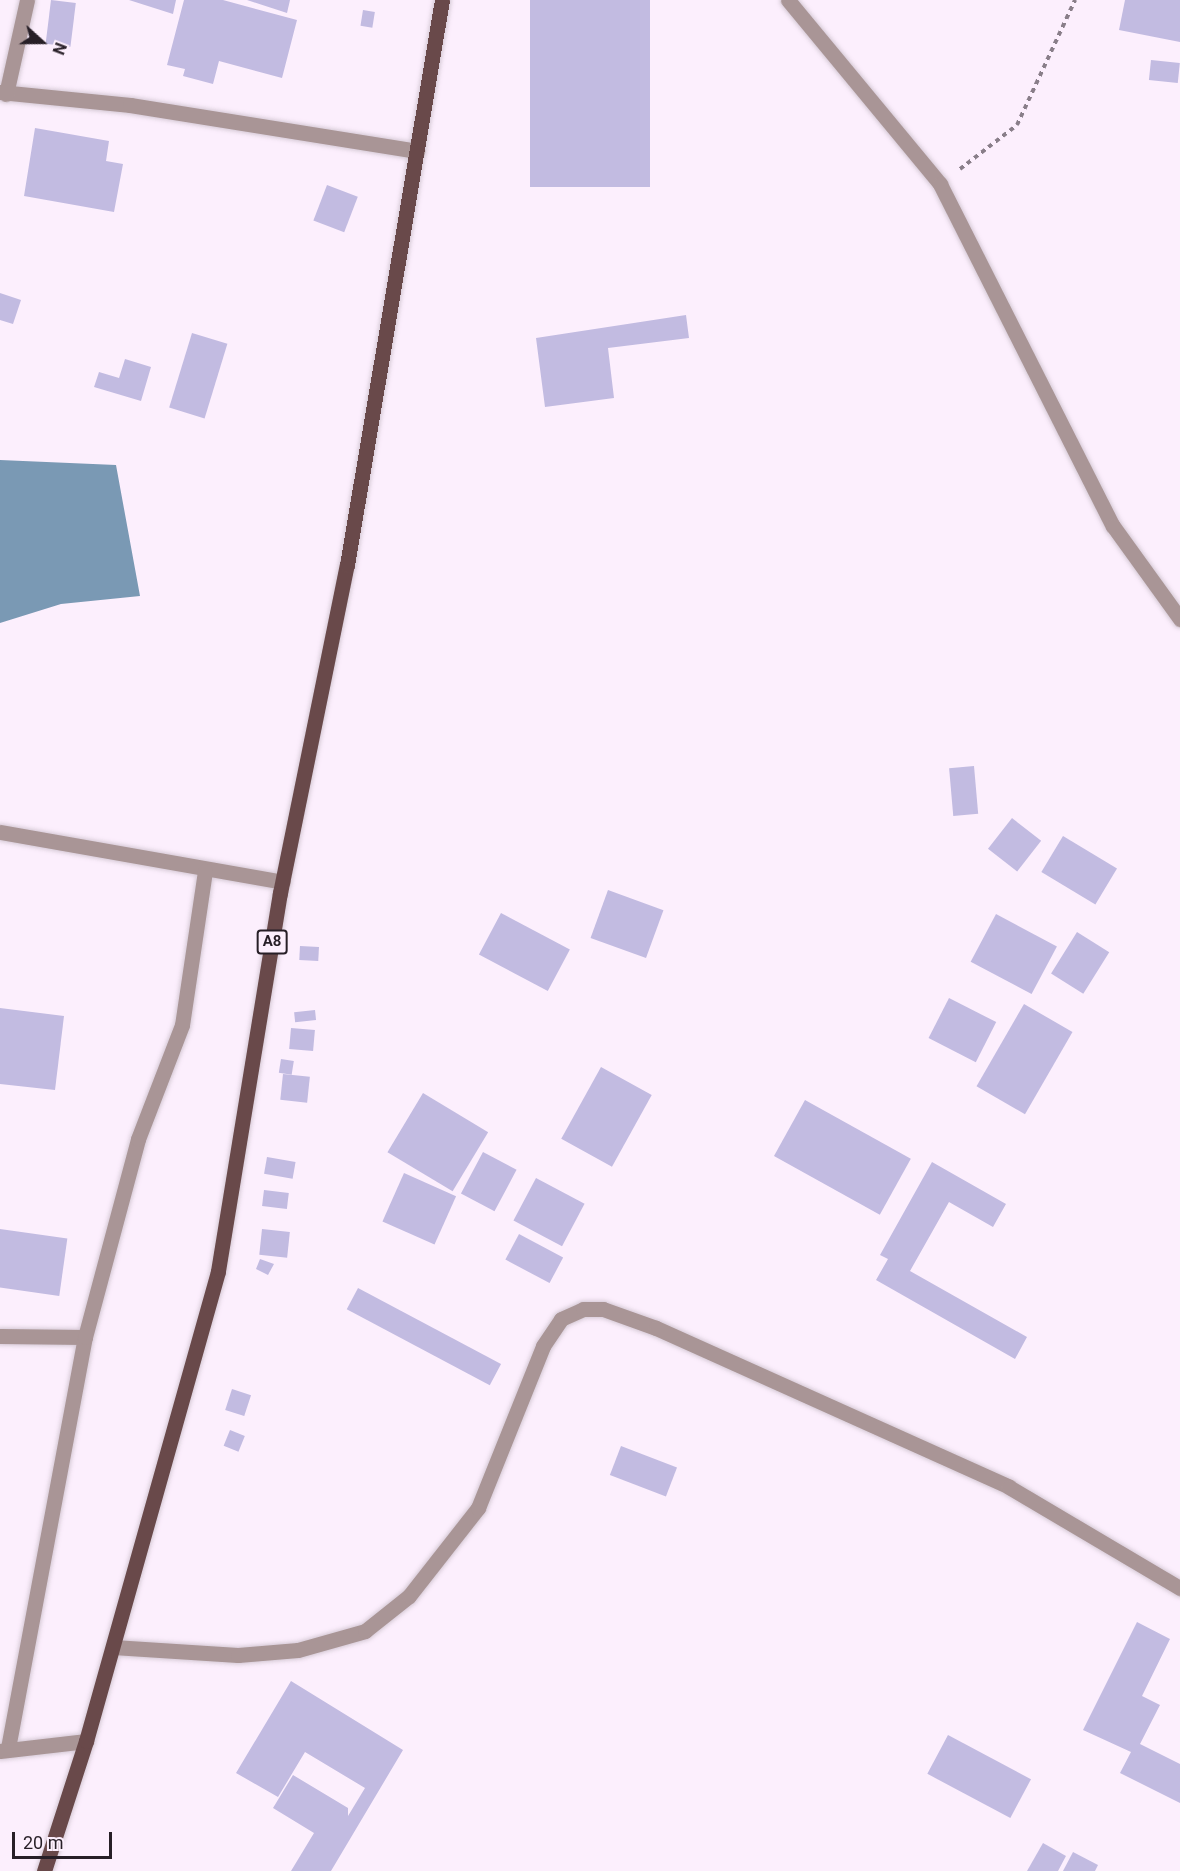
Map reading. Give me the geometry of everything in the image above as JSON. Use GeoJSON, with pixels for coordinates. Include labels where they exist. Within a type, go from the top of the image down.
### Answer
{"type":"FeatureCollection","features":[{"type":"Feature","properties":{"kind":"main road","name":"A8"},"geometry":{"type":"LineString","coordinates":[[44,1871],[86,1741],[218,1271],[283,882],[347,565],[442,0]]}},
{"type":"Feature","properties":{"kind":"street"},"geometry":{"type":"LineString","coordinates":[[27,0],[3,93],[130,105],[417,151]]}},
{"type":"Feature","properties":{"kind":"street"},"geometry":{"type":"LineString","coordinates":[[788,0],[940,184],[1113,526],[1180,619]]}},
{"type":"Feature","properties":{"kind":"street"},"geometry":{"type":"LineString","coordinates":[[0,832],[205,871],[283,882]]}},
{"type":"Feature","properties":{"kind":"street"},"geometry":{"type":"LineString","coordinates":[[86,1741],[4,1750],[85,1337],[138,1139],[182,1025],[205,871]]}},
{"type":"Feature","properties":{"kind":"street"},"geometry":{"type":"LineString","coordinates":[[113,1647],[238,1655],[298,1650],[365,1631],[409,1596],[478,1508],[543,1346],[561,1319],[583,1309],[603,1309],[656,1328],[1009,1487],[1180,1588]]}},
{"type":"Feature","properties":{"kind":"street"},"geometry":{"type":"LineString","coordinates":[[0,1336],[85,1337]]}},
{"type":"Feature","properties":{"kind":"path"},"geometry":{"type":"LineString","coordinates":[[940,184],[1017,124],[1075,0]]}},
{"type":"Feature","properties":{"kind":"water"},"geometry":{"type":"Polygon","coordinates":[[[0,460],[116,465],[140,596],[61,604],[0,623],[0,460]]]}},
{"type":"Feature","properties":{"kind":"building"},"geometry":{"type":"Polygon","coordinates":[[[51,0],[76,3],[70,47],[46,44],[51,0]]]}},
{"type":"Feature","properties":{"kind":"building"},"geometry":{"type":"Polygon","coordinates":[[[129,0],[176,0],[173,14],[129,0]]]}},
{"type":"Feature","properties":{"kind":"building"},"geometry":{"type":"Polygon","coordinates":[[[184,0],[223,0],[297,20],[282,78],[219,61],[213,84],[183,76],[185,69],[167,65],[184,0]]]}},
{"type":"Feature","properties":{"kind":"building"},"geometry":{"type":"Polygon","coordinates":[[[247,0],[290,0],[287,13],[247,0]]]}},
{"type":"Feature","properties":{"kind":"building"},"geometry":{"type":"Polygon","coordinates":[[[530,0],[650,0],[650,187],[530,187],[530,0]]]}},
{"type":"Feature","properties":{"kind":"building"},"geometry":{"type":"Polygon","coordinates":[[[1125,0],[1180,0],[1180,42],[1119,30],[1125,0]]]}},
{"type":"Feature","properties":{"kind":"building"},"geometry":{"type":"Polygon","coordinates":[[[363,10],[375,12],[372,28],[360,26],[363,10]]]}},
{"type":"Feature","properties":{"kind":"building"},"geometry":{"type":"Polygon","coordinates":[[[1151,60],[1180,63],[1178,83],[1149,80],[1151,60]]]}},
{"type":"Feature","properties":{"kind":"building"},"geometry":{"type":"Polygon","coordinates":[[[35,128],[109,141],[106,161],[123,164],[114,212],[24,196],[35,128]]]}},
{"type":"Feature","properties":{"kind":"building"},"geometry":{"type":"Polygon","coordinates":[[[327,185],[358,197],[344,232],[313,220],[327,185]]]}},
{"type":"Feature","properties":{"kind":"building"},"geometry":{"type":"Polygon","coordinates":[[[0,293],[21,300],[13,324],[0,320],[0,293]]]}},
{"type":"Feature","properties":{"kind":"building"},"geometry":{"type":"Polygon","coordinates":[[[686,315],[689,338],[608,348],[614,398],[545,407],[536,338],[686,315]]]}},
{"type":"Feature","properties":{"kind":"building"},"geometry":{"type":"Polygon","coordinates":[[[192,333],[227,344],[205,418],[169,408],[192,333]]]}},
{"type":"Feature","properties":{"kind":"building"},"geometry":{"type":"Polygon","coordinates":[[[125,359],[151,367],[141,401],[94,387],[99,372],[119,378],[125,359]]]}},
{"type":"Feature","properties":{"kind":"building"},"geometry":{"type":"Polygon","coordinates":[[[974,766],[978,814],[953,816],[949,768],[974,766]]]}},
{"type":"Feature","properties":{"kind":"building"},"geometry":{"type":"Polygon","coordinates":[[[1012,818],[1041,841],[1017,872],[988,849],[1012,818]]]}},
{"type":"Feature","properties":{"kind":"building"},"geometry":{"type":"Polygon","coordinates":[[[1063,836],[1117,868],[1095,904],[1041,872],[1063,836]]]}},
{"type":"Feature","properties":{"kind":"building"},"geometry":{"type":"Polygon","coordinates":[[[608,890],[663,910],[646,958],[591,938],[608,890]]]}},
{"type":"Feature","properties":{"kind":"building"},"geometry":{"type":"Polygon","coordinates":[[[501,913],[570,950],[548,991],[479,954],[501,913]]]}},
{"type":"Feature","properties":{"kind":"building"},"geometry":{"type":"Polygon","coordinates":[[[996,914],[1057,946],[1032,994],[971,962],[996,914]]]}},
{"type":"Feature","properties":{"kind":"building"},"geometry":{"type":"Polygon","coordinates":[[[1077,932],[1109,952],[1083,994],[1051,974],[1077,932]]]}},
{"type":"Feature","properties":{"kind":"building"},"geometry":{"type":"Polygon","coordinates":[[[300,946],[319,947],[318,961],[299,960],[300,946]]]}},
{"type":"Feature","properties":{"kind":"building"},"geometry":{"type":"Polygon","coordinates":[[[949,998],[996,1022],[976,1062],[929,1038],[949,998]]]}},
{"type":"Feature","properties":{"kind":"building"},"geometry":{"type":"Polygon","coordinates":[[[1024,1004],[1072,1032],[1025,1114],[976,1086],[1024,1004]]]}},
{"type":"Feature","properties":{"kind":"building"},"geometry":{"type":"Polygon","coordinates":[[[0,1008],[64,1016],[55,1090],[0,1084],[0,1008]]]}},
{"type":"Feature","properties":{"kind":"building"},"geometry":{"type":"Polygon","coordinates":[[[315,1010],[316,1020],[295,1022],[294,1012],[315,1010]]]}},
{"type":"Feature","properties":{"kind":"building"},"geometry":{"type":"Polygon","coordinates":[[[291,1028],[315,1030],[313,1051],[289,1049],[291,1028]]]}},
{"type":"Feature","properties":{"kind":"building"},"geometry":{"type":"Polygon","coordinates":[[[281,1059],[294,1061],[292,1075],[279,1073],[281,1059]]]}},
{"type":"Feature","properties":{"kind":"building"},"geometry":{"type":"Polygon","coordinates":[[[601,1067],[652,1095],[612,1167],[561,1139],[601,1067]]]}},
{"type":"Feature","properties":{"kind":"building"},"geometry":{"type":"Polygon","coordinates":[[[283,1074],[310,1077],[307,1103],[280,1100],[283,1074]]]}},
{"type":"Feature","properties":{"kind":"building"},"geometry":{"type":"Polygon","coordinates":[[[423,1093],[488,1132],[453,1191],[387,1152],[423,1093]]]}},
{"type":"Feature","properties":{"kind":"building"},"geometry":{"type":"Polygon","coordinates":[[[805,1100],[911,1159],[880,1215],[774,1156],[805,1100]]]}},
{"type":"Feature","properties":{"kind":"building"},"geometry":{"type":"Polygon","coordinates":[[[483,1152],[517,1170],[494,1211],[461,1193],[483,1152]]]}},
{"type":"Feature","properties":{"kind":"building"},"geometry":{"type":"Polygon","coordinates":[[[267,1157],[296,1162],[293,1179],[264,1174],[267,1157]]]}},
{"type":"Feature","properties":{"kind":"building"},"geometry":{"type":"Polygon","coordinates":[[[932,1162],[1006,1204],[993,1227],[949,1202],[910,1271],[1027,1337],[1015,1359],[876,1280],[888,1259],[880,1255],[932,1162]]]}},
{"type":"Feature","properties":{"kind":"building"},"geometry":{"type":"Polygon","coordinates":[[[404,1173],[456,1196],[435,1245],[382,1221],[404,1173]]]}},
{"type":"Feature","properties":{"kind":"building"},"geometry":{"type":"Polygon","coordinates":[[[536,1178],[585,1204],[562,1246],[513,1220],[536,1178]]]}},
{"type":"Feature","properties":{"kind":"building"},"geometry":{"type":"Polygon","coordinates":[[[264,1190],[289,1193],[287,1209],[262,1206],[264,1190]]]}},
{"type":"Feature","properties":{"kind":"building"},"geometry":{"type":"Polygon","coordinates":[[[0,1229],[67,1238],[59,1296],[0,1288],[0,1229]]]}},
{"type":"Feature","properties":{"kind":"building"},"geometry":{"type":"Polygon","coordinates":[[[262,1229],[290,1232],[287,1258],[259,1255],[262,1229]]]}},
{"type":"Feature","properties":{"kind":"building"},"geometry":{"type":"Polygon","coordinates":[[[519,1234],[563,1257],[550,1283],[505,1260],[519,1234]]]}},
{"type":"Feature","properties":{"kind":"building"},"geometry":{"type":"Polygon","coordinates":[[[260,1259],[274,1264],[268,1275],[256,1269],[260,1259]]]}},
{"type":"Feature","properties":{"kind":"building"},"geometry":{"type":"Polygon","coordinates":[[[358,1288],[501,1364],[490,1385],[347,1309],[358,1288]]]}},
{"type":"Feature","properties":{"kind":"building"},"geometry":{"type":"Polygon","coordinates":[[[232,1389],[251,1395],[244,1416],[225,1410],[232,1389]]]}},
{"type":"Feature","properties":{"kind":"building"},"geometry":{"type":"Polygon","coordinates":[[[230,1430],[245,1436],[238,1452],[224,1446],[230,1430]]]}},
{"type":"Feature","properties":{"kind":"building"},"geometry":{"type":"Polygon","coordinates":[[[621,1446],[677,1468],[666,1496],[610,1475],[621,1446]]]}},
{"type":"Feature","properties":{"kind":"building"},"geometry":{"type":"Polygon","coordinates":[[[1137,1622],[1170,1639],[1142,1696],[1160,1705],[1140,1744],[1180,1764],[1180,1803],[1120,1773],[1131,1752],[1083,1730],[1137,1622]]]}},
{"type":"Feature","properties":{"kind":"building"},"geometry":{"type":"Polygon","coordinates":[[[291,1681],[403,1750],[331,1871],[291,1871],[314,1833],[273,1808],[293,1775],[348,1808],[348,1816],[365,1788],[305,1752],[278,1797],[236,1773],[291,1681]]]}},
{"type":"Feature","properties":{"kind":"building"},"geometry":{"type":"Polygon","coordinates":[[[948,1735],[1031,1779],[1010,1818],[927,1774],[948,1735]]]}},
{"type":"Feature","properties":{"kind":"building"},"geometry":{"type":"Polygon","coordinates":[[[1043,1843],[1066,1856],[1058,1871],[1027,1871],[1043,1843]]]}},
{"type":"Feature","properties":{"kind":"building"},"geometry":{"type":"Polygon","coordinates":[[[1073,1852],[1098,1865],[1095,1871],[1063,1871],[1073,1852]]]}}]}
